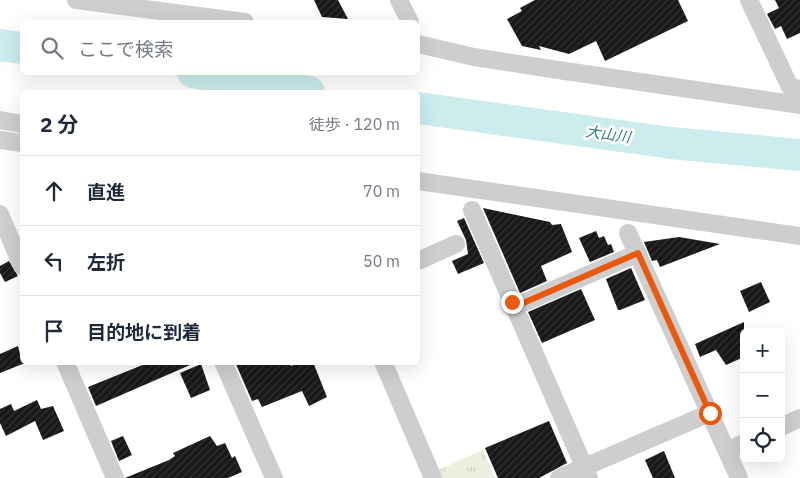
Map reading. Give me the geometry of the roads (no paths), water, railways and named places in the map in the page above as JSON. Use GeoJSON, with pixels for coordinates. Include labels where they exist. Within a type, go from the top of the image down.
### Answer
{"type":"FeatureCollection","features":[{"type":"Feature","properties":{"kind":"street"},"geometry":{"type":"LineString","coordinates":[[76,0],[230,20]]}},
{"type":"Feature","properties":{"kind":"street"},"geometry":{"type":"LineString","coordinates":[[399,0],[409,20]]}},
{"type":"Feature","properties":{"kind":"street"},"geometry":{"type":"LineString","coordinates":[[749,0],[790,87],[800,89]]}},
{"type":"Feature","properties":{"kind":"street"},"geometry":{"type":"LineString","coordinates":[[420,43],[474,57],[800,105]]}},
{"type":"Feature","properties":{"kind":"street"},"geometry":{"type":"LineString","coordinates":[[0,120],[20,124]]}},
{"type":"Feature","properties":{"kind":"street"},"geometry":{"type":"LineString","coordinates":[[0,140],[20,143]]}},
{"type":"Feature","properties":{"kind":"street"},"geometry":{"type":"LineString","coordinates":[[420,181],[800,236]]}},
{"type":"Feature","properties":{"kind":"street"},"geometry":{"type":"LineString","coordinates":[[472,210],[587,472]]}},
{"type":"Feature","properties":{"kind":"street"},"geometry":{"type":"LineString","coordinates":[[0,214],[20,261]]}},
{"type":"Feature","properties":{"kind":"street"},"geometry":{"type":"LineString","coordinates":[[628,233],[739,478]]}},
{"type":"Feature","properties":{"kind":"street"},"geometry":{"type":"LineString","coordinates":[[420,260],[456,244]]}},
{"type":"Feature","properties":{"kind":"street"},"geometry":{"type":"LineString","coordinates":[[514,307],[638,253]]}},
{"type":"Feature","properties":{"kind":"street"},"geometry":{"type":"LineString","coordinates":[[66,365],[116,478]]}},
{"type":"Feature","properties":{"kind":"street"},"geometry":{"type":"LineString","coordinates":[[224,365],[274,478]]}},
{"type":"Feature","properties":{"kind":"street"},"geometry":{"type":"LineString","coordinates":[[383,365],[433,478]]}},
{"type":"Feature","properties":{"kind":"street"},"geometry":{"type":"LineString","coordinates":[[559,478],[587,472],[710,413]]}},
{"type":"Feature","properties":{"kind":"street"},"geometry":{"type":"LineString","coordinates":[[785,425],[800,418]]}},
{"type":"Feature","properties":{"kind":"street"},"geometry":{"type":"LineString","coordinates":[[727,451],[740,445]]}},
{"type":"Feature","properties":{"kind":"waterway","name":"大山川"},"geometry":{"type":"LineString","coordinates":[[0,45],[20,48]]}},
{"type":"Feature","properties":{"kind":"waterway","name":"大山川"},"geometry":{"type":"LineString","coordinates":[[210,75],[297,90]]}},
{"type":"Feature","properties":{"kind":"waterway","name":"大山川"},"geometry":{"type":"LineString","coordinates":[[420,108],[671,143],[800,155]]}}]}
